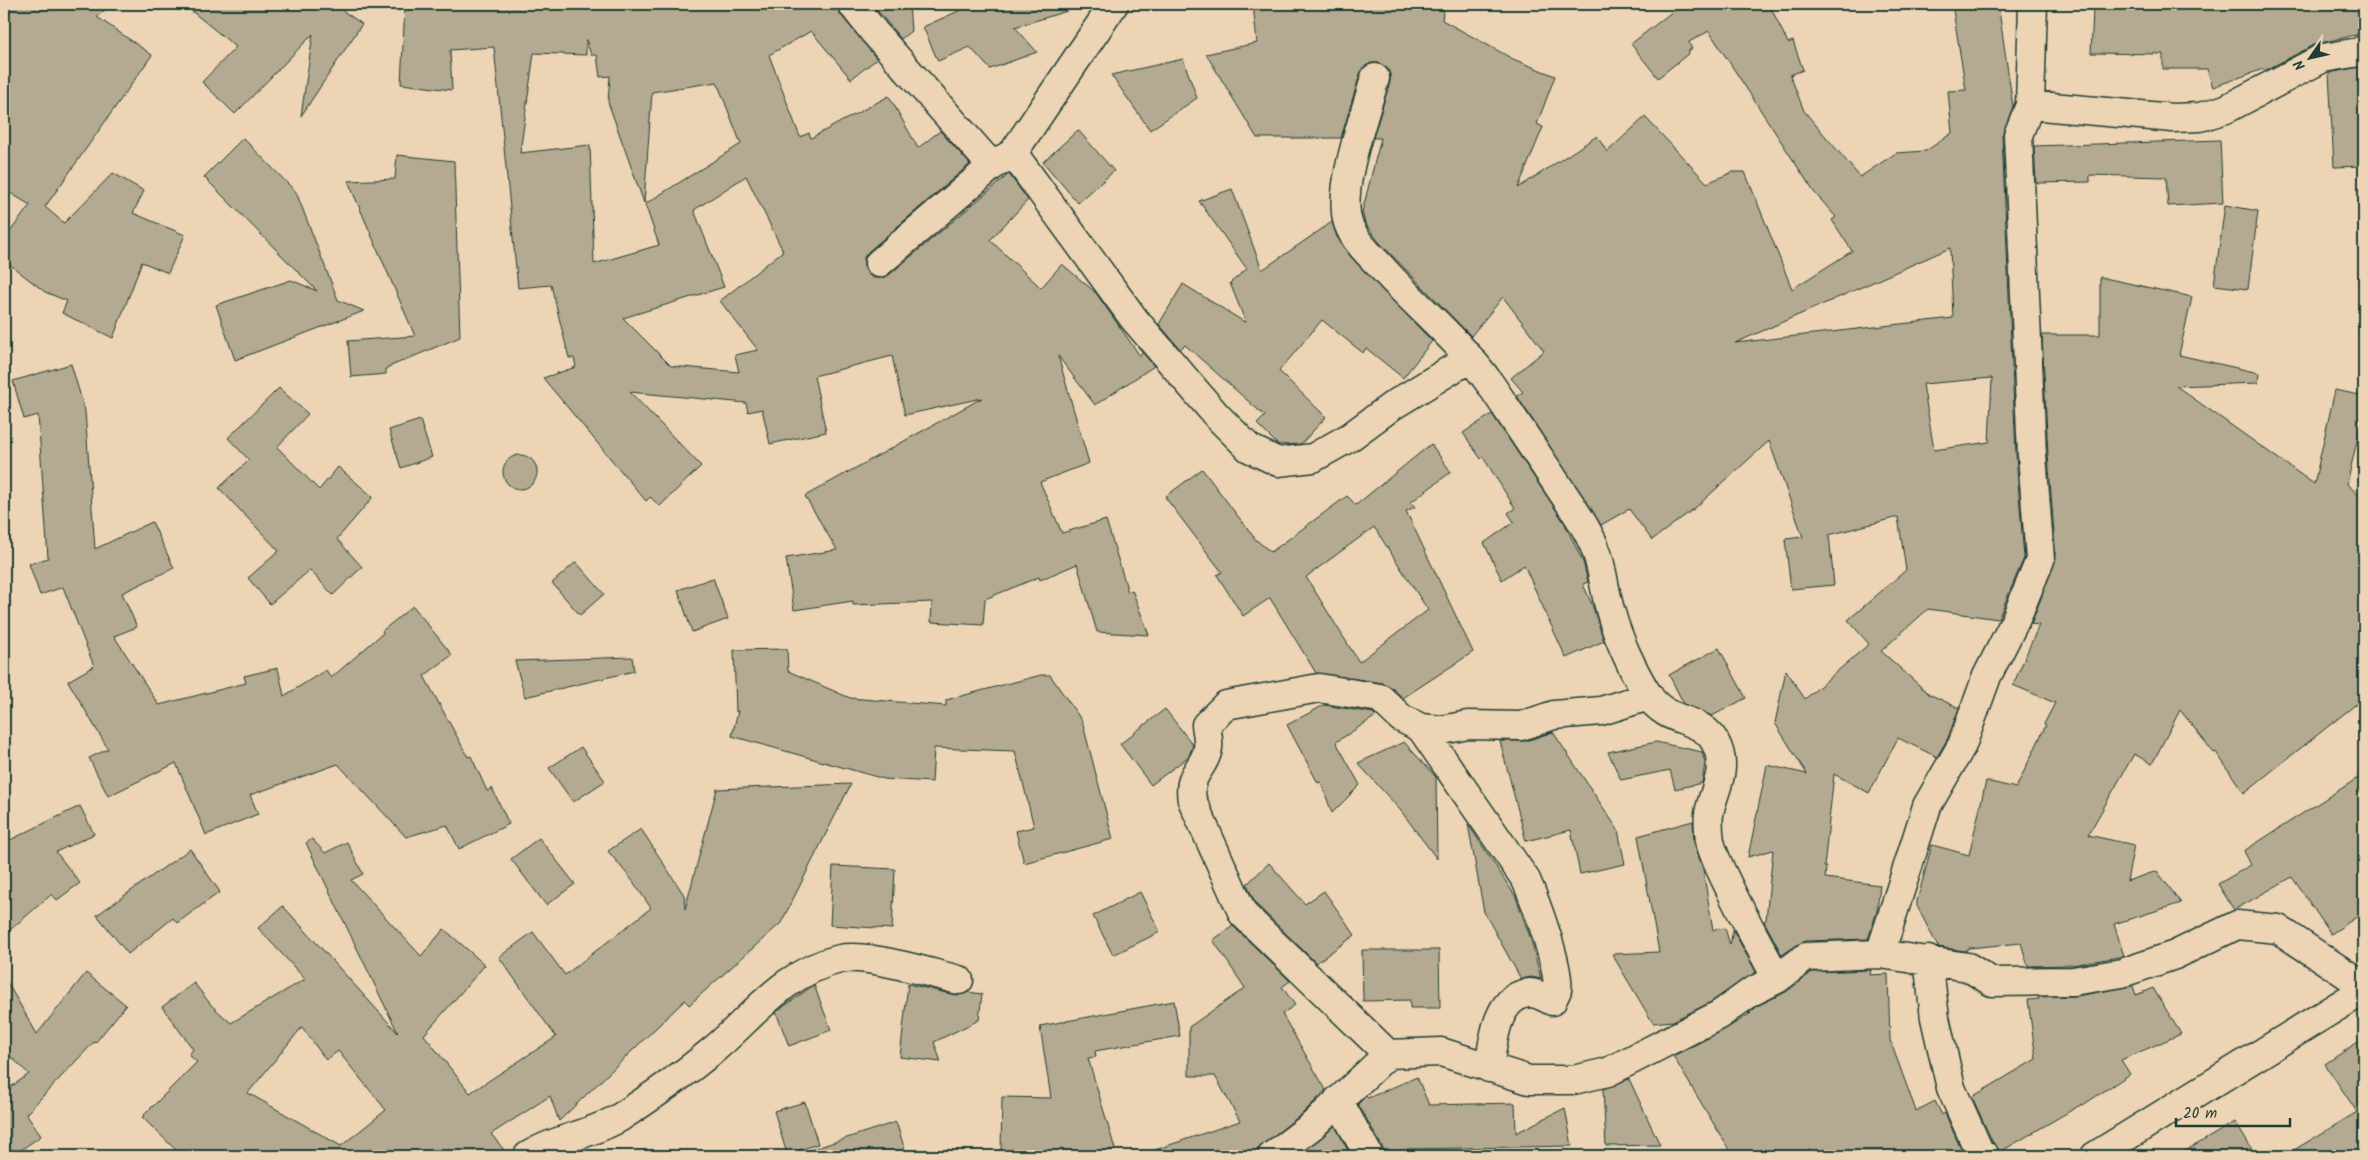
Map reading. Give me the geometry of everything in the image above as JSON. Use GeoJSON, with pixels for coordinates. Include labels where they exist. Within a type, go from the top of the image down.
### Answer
{"type":"FeatureCollection","features":[{"type":"Feature","properties":{"kind":"street"},"geometry":{"type":"LineString","coordinates":[[852,4],[874,32],[1002,159],[1140,326],[1217,416],[1249,448],[1278,462],[1313,458],[1350,437],[1392,406],[1470,358]]}},
{"type":"Feature","properties":{"kind":"street"},"geometry":{"type":"LineString","coordinates":[[879,263],[1002,159],[1114,4]]}},
{"type":"Feature","properties":{"kind":"street"},"geometry":{"type":"LineString","coordinates":[[1880,954],[1927,806],[1962,745],[1987,676],[2015,621],[2040,560],[2032,445],[2018,135],[2030,105],[2033,4]]}},
{"type":"Feature","properties":{"kind":"street"},"geometry":{"type":"LineString","coordinates":[[2030,105],[2173,118],[2200,117],[2226,109],[2322,58],[2359,52],[2364,49]]}},
{"type":"Feature","properties":{"kind":"street"},"geometry":{"type":"LineString","coordinates":[[1376,78],[1346,183],[1344,204],[1348,224],[1360,245],[1470,358],[1495,391],[1590,537],[1600,561],[1611,613],[1633,667],[1649,696],[1660,710],[1673,718],[1693,723],[1706,730],[1716,743],[1721,764],[1718,787],[1709,815],[1710,842],[1734,899],[1778,979]]}},
{"type":"Feature","properties":{"kind":"street"},"geometry":{"type":"LineString","coordinates":[[1388,1054],[1243,914],[1192,800],[1190,788],[1192,780],[1208,749],[1206,724],[1226,705],[1319,688],[1380,698],[1401,718],[1421,728],[1442,730],[1468,725],[1521,726],[1554,715],[1602,711],[1649,696]]}},
{"type":"Feature","properties":{"kind":"street"},"geometry":{"type":"LineString","coordinates":[[1421,728],[1526,880],[1538,906],[1553,962],[1557,989],[1552,1001],[1532,993],[1515,997],[1502,1013],[1494,1037],[1489,1068]]}},
{"type":"Feature","properties":{"kind":"street"},"geometry":{"type":"LineString","coordinates":[[1272,1156],[1312,1126],[1388,1054],[1441,1052],[1529,1080],[1573,1080],[1608,1072],[1719,1015],[1751,992],[1778,979],[1806,957],[1880,954],[1968,967],[1992,982],[2073,981],[2122,973],[2158,961],[2175,955],[2238,925],[2278,929],[2364,986]]}},
{"type":"Feature","properties":{"kind":"street"},"geometry":{"type":"LineString","coordinates":[[528,1156],[556,1142],[593,1132],[618,1118],[712,1051],[764,1001],[789,982],[822,965],[840,959],[860,957],[959,980]]}},
{"type":"Feature","properties":{"kind":"street"},"geometry":{"type":"LineString","coordinates":[[1928,960],[1935,1018],[1951,1088],[1979,1151],[1985,1156]]}},
{"type":"Feature","properties":{"kind":"street"},"geometry":{"type":"LineString","coordinates":[[2095,1156],[2364,990]]}},
{"type":"Feature","properties":{"kind":"street"},"geometry":{"type":"LineString","coordinates":[[1338,1100],[1369,1156]]}},
{"type":"Feature","properties":{"kind":"building"},"geometry":{"type":"Polygon","coordinates":[[[4,4],[111,4],[97,17],[152,55],[45,207],[64,223],[113,173],[144,191],[133,213],[185,235],[168,273],[142,262],[113,338],[62,313],[67,301],[45,292],[4,260],[4,240],[30,205],[4,189],[4,4]]]}},
{"type":"Feature","properties":{"kind":"building"},"geometry":{"type":"Polygon","coordinates":[[[183,4],[343,4],[339,8],[362,24],[301,116],[313,34],[235,114],[202,82],[236,47],[183,4]]]}},
{"type":"Feature","properties":{"kind":"building"},"geometry":{"type":"Polygon","coordinates":[[[440,4],[837,4],[840,14],[877,59],[851,79],[811,31],[769,55],[800,137],[809,133],[811,138],[889,96],[918,148],[940,131],[970,164],[869,251],[864,257],[864,265],[868,274],[873,278],[889,275],[1009,174],[1028,200],[990,240],[1041,288],[1062,264],[1096,293],[1140,356],[1142,352],[1154,366],[1095,405],[1058,356],[1089,463],[1040,482],[1062,533],[1106,520],[1128,592],[1132,590],[1149,635],[1097,632],[1077,564],[1040,580],[1039,577],[985,599],[983,625],[931,622],[932,602],[853,605],[853,601],[794,610],[786,558],[837,550],[805,496],[982,398],[905,415],[892,356],[814,376],[826,432],[770,444],[762,409],[748,412],[746,403],[630,392],[701,466],[660,506],[650,497],[646,501],[543,378],[576,367],[574,358],[569,358],[551,285],[518,288],[494,47],[450,50],[452,90],[401,84],[405,6],[440,8],[440,4]],[[586,39],[586,55],[534,53],[520,153],[590,145],[594,264],[659,245],[645,204],[741,144],[717,82],[652,92],[644,203],[608,102],[610,76],[600,77],[597,55],[591,55],[586,39]],[[746,176],[694,210],[724,287],[623,318],[671,366],[739,372],[735,355],[758,350],[720,301],[783,251],[746,176]]]}},
{"type":"Feature","properties":{"kind":"building"},"geometry":{"type":"Polygon","coordinates":[[[872,4],[909,4],[911,31],[901,39],[872,4]]]}},
{"type":"Feature","properties":{"kind":"building"},"geometry":{"type":"Polygon","coordinates":[[[974,4],[1066,4],[1067,11],[1015,27],[1037,52],[990,69],[970,47],[938,61],[923,27],[974,4]]]}},
{"type":"Feature","properties":{"kind":"building"},"geometry":{"type":"Polygon","coordinates":[[[1253,4],[1444,4],[1442,20],[1513,59],[1555,76],[1537,124],[1543,127],[1518,188],[1597,136],[1607,152],[1645,117],[1707,183],[1733,172],[1745,172],[1792,289],[1852,251],[1832,220],[1836,217],[1814,192],[1709,31],[1689,42],[1692,50],[1689,50],[1689,53],[1658,78],[1631,44],[1682,4],[1769,4],[1788,43],[1793,41],[1803,70],[1790,75],[1804,111],[1860,177],[1896,153],[1926,151],[1952,133],[1948,91],[1966,90],[1952,4],[1998,4],[2013,106],[2002,136],[2016,456],[2024,558],[1998,619],[1928,609],[1881,651],[1929,694],[1959,708],[1948,738],[1937,757],[1898,738],[1869,793],[1834,774],[1824,867],[1826,867],[1825,878],[1880,885],[1877,911],[1868,939],[1805,941],[1782,955],[1764,921],[1766,920],[1773,850],[1748,857],[1767,765],[1807,774],[1775,723],[1786,670],[1805,699],[1869,644],[1848,620],[1906,570],[1898,517],[1829,535],[1834,585],[1791,589],[1785,539],[1803,537],[1769,441],[1695,508],[1652,540],[1629,509],[1601,525],[1517,396],[1523,392],[1511,378],[1544,351],[1503,297],[1471,336],[1379,242],[1365,223],[1362,212],[1381,138],[1373,138],[1390,82],[1390,74],[1387,68],[1379,63],[1371,63],[1364,67],[1360,74],[1341,138],[1257,138],[1206,54],[1257,43],[1253,4]],[[1950,248],[1760,332],[1735,343],[1953,318],[1950,248]],[[1992,378],[1923,384],[1934,450],[1989,442],[1992,378]]]}},
{"type":"Feature","properties":{"kind":"building"},"geometry":{"type":"Polygon","coordinates":[[[2126,4],[2364,4],[2364,33],[2316,44],[2264,71],[2263,69],[2213,87],[2207,69],[2163,69],[2163,54],[2091,53],[2093,9],[2126,10],[2126,4]]]}},
{"type":"Feature","properties":{"kind":"building"},"geometry":{"type":"Polygon","coordinates":[[[1183,59],[1197,98],[1150,130],[1111,75],[1183,59]]]}},
{"type":"Feature","properties":{"kind":"building"},"geometry":{"type":"Polygon","coordinates":[[[2364,66],[2364,119],[2361,119],[2364,166],[2334,167],[2329,73],[2364,66]]]}},
{"type":"Feature","properties":{"kind":"building"},"geometry":{"type":"Polygon","coordinates":[[[1078,130],[1114,171],[1078,203],[1043,162],[1078,130]]]}},
{"type":"Feature","properties":{"kind":"building"},"geometry":{"type":"Polygon","coordinates":[[[243,138],[296,192],[338,300],[364,311],[235,360],[216,305],[291,280],[317,291],[204,177],[243,138]]]}},
{"type":"Feature","properties":{"kind":"building"},"geometry":{"type":"Polygon","coordinates":[[[2220,140],[2223,203],[2168,206],[2166,177],[2090,175],[2090,182],[2036,183],[2034,146],[2220,140]]]}},
{"type":"Feature","properties":{"kind":"building"},"geometry":{"type":"Polygon","coordinates":[[[397,155],[454,161],[460,337],[386,368],[386,374],[351,377],[348,341],[415,336],[348,181],[395,179],[397,155]]]}},
{"type":"Feature","properties":{"kind":"building"},"geometry":{"type":"Polygon","coordinates":[[[1232,189],[1262,270],[1332,222],[1337,237],[1351,257],[1432,341],[1403,378],[1366,348],[1363,353],[1322,320],[1279,371],[1326,417],[1301,444],[1278,445],[1257,424],[1265,416],[1185,345],[1180,349],[1159,324],[1183,284],[1246,323],[1230,283],[1247,269],[1199,201],[1232,189]]]}},
{"type":"Feature","properties":{"kind":"building"},"geometry":{"type":"Polygon","coordinates":[[[2225,205],[2258,211],[2248,289],[2214,285],[2225,205]]]}},
{"type":"Feature","properties":{"kind":"building"},"geometry":{"type":"Polygon","coordinates":[[[2100,277],[2192,297],[2179,355],[2259,373],[2258,383],[2176,386],[2314,484],[2335,390],[2364,396],[2364,410],[2347,484],[2364,500],[2364,698],[2244,793],[2216,752],[2214,753],[2180,710],[2152,764],[2134,754],[2088,835],[2134,845],[2127,881],[2157,871],[2181,903],[2114,924],[2124,956],[2072,965],[2028,966],[2021,943],[1969,948],[1965,951],[1938,947],[1917,906],[1917,901],[1932,845],[1969,855],[1986,781],[2016,788],[2055,703],[2013,685],[2039,625],[2031,624],[2056,559],[2042,335],[2100,335],[2100,277]]]}},
{"type":"Feature","properties":{"kind":"building"},"geometry":{"type":"Polygon","coordinates":[[[71,364],[85,411],[95,549],[152,522],[174,568],[122,593],[137,627],[114,636],[159,705],[246,683],[244,676],[278,668],[284,696],[326,670],[331,678],[383,633],[382,631],[413,606],[452,655],[424,676],[468,757],[471,756],[487,791],[492,788],[509,824],[459,849],[447,825],[406,837],[338,764],[250,795],[258,814],[206,835],[176,763],[108,796],[89,758],[108,749],[68,681],[94,666],[63,587],[40,595],[29,564],[48,558],[38,415],[24,419],[13,381],[71,364]]]}},
{"type":"Feature","properties":{"kind":"building"},"geometry":{"type":"Polygon","coordinates":[[[279,388],[308,414],[277,447],[319,490],[338,467],[373,497],[337,539],[362,567],[333,595],[310,570],[270,604],[248,578],[279,551],[219,488],[249,460],[228,438],[279,388]]]}},
{"type":"Feature","properties":{"kind":"building"},"geometry":{"type":"Polygon","coordinates":[[[1492,414],[1564,522],[1583,562],[1588,582],[1583,584],[1604,641],[1566,658],[1524,565],[1502,580],[1484,543],[1514,522],[1508,513],[1515,508],[1483,457],[1481,459],[1463,433],[1492,414]]]}},
{"type":"Feature","properties":{"kind":"building"},"geometry":{"type":"Polygon","coordinates":[[[420,420],[432,457],[401,468],[389,430],[420,420]]]}},
{"type":"Feature","properties":{"kind":"building"},"geometry":{"type":"Polygon","coordinates":[[[1431,444],[1451,472],[1411,502],[1415,507],[1406,511],[1473,652],[1403,698],[1391,687],[1383,683],[1316,673],[1270,598],[1243,616],[1217,575],[1222,572],[1165,497],[1202,469],[1256,540],[1271,552],[1347,496],[1356,505],[1431,444]],[[1374,527],[1306,577],[1359,662],[1428,610],[1374,527]]]}},
{"type":"Feature","properties":{"kind":"building"},"geometry":{"type":"Polygon","coordinates":[[[520,455],[532,460],[537,472],[532,484],[520,489],[508,484],[503,472],[508,460],[520,455]]]}},
{"type":"Feature","properties":{"kind":"building"},"geometry":{"type":"Polygon","coordinates":[[[576,562],[604,594],[580,615],[552,583],[576,562]]]}},
{"type":"Feature","properties":{"kind":"building"},"geometry":{"type":"Polygon","coordinates":[[[713,578],[728,619],[692,632],[678,590],[713,578]]]}},
{"type":"Feature","properties":{"kind":"building"},"geometry":{"type":"Polygon","coordinates":[[[1719,648],[1746,698],[1712,716],[1684,704],[1669,675],[1719,648]]]}},
{"type":"Feature","properties":{"kind":"building"},"geometry":{"type":"Polygon","coordinates":[[[787,649],[788,671],[850,698],[946,706],[946,700],[1041,675],[1050,675],[1082,721],[1113,839],[1024,863],[1016,831],[1034,827],[1015,751],[934,748],[932,782],[884,779],[732,736],[738,711],[736,712],[734,650],[787,649]]]}},
{"type":"Feature","properties":{"kind":"building"},"geometry":{"type":"Polygon","coordinates":[[[632,657],[634,671],[525,697],[515,661],[632,657]]]}},
{"type":"Feature","properties":{"kind":"building"},"geometry":{"type":"Polygon","coordinates":[[[1324,705],[1373,713],[1376,716],[1336,742],[1360,785],[1332,813],[1321,782],[1318,783],[1287,725],[1324,705]]]}},
{"type":"Feature","properties":{"kind":"building"},"geometry":{"type":"Polygon","coordinates":[[[1165,709],[1193,745],[1189,756],[1151,785],[1120,744],[1165,709]]]}},
{"type":"Feature","properties":{"kind":"building"},"geometry":{"type":"Polygon","coordinates":[[[1553,732],[1618,830],[1625,864],[1580,874],[1571,830],[1526,841],[1500,741],[1526,741],[1553,732]]]}},
{"type":"Feature","properties":{"kind":"building"},"geometry":{"type":"Polygon","coordinates":[[[1404,742],[1436,777],[1437,859],[1401,811],[1358,763],[1404,742]]]}},
{"type":"Feature","properties":{"kind":"building"},"geometry":{"type":"Polygon","coordinates":[[[1656,742],[1702,752],[1705,763],[1702,783],[1675,789],[1670,770],[1621,780],[1608,752],[1656,742]]]}},
{"type":"Feature","properties":{"kind":"building"},"geometry":{"type":"Polygon","coordinates":[[[581,747],[605,781],[573,802],[549,768],[581,747]]]}},
{"type":"Feature","properties":{"kind":"building"},"geometry":{"type":"Polygon","coordinates":[[[2364,774],[2364,912],[2331,934],[2292,877],[2234,910],[2218,884],[2251,865],[2244,851],[2364,774]]]}},
{"type":"Feature","properties":{"kind":"building"},"geometry":{"type":"Polygon","coordinates":[[[851,784],[781,923],[689,1005],[685,1000],[559,1121],[550,1096],[491,1134],[509,1156],[182,1156],[142,1117],[197,1062],[189,1055],[193,1049],[162,1007],[194,983],[212,1006],[231,1023],[305,979],[258,928],[283,906],[398,1033],[306,843],[312,839],[325,853],[347,842],[363,874],[351,880],[421,956],[444,929],[485,965],[424,1035],[470,1093],[556,1037],[499,957],[533,932],[565,975],[651,908],[632,880],[608,851],[641,829],[684,895],[685,909],[717,789],[851,784]],[[302,1027],[248,1093],[341,1146],[386,1110],[338,1051],[326,1060],[302,1027]]]}},
{"type":"Feature","properties":{"kind":"building"},"geometry":{"type":"Polygon","coordinates":[[[80,806],[94,834],[56,852],[80,883],[57,900],[52,894],[4,935],[4,843],[80,806]]]}},
{"type":"Feature","properties":{"kind":"building"},"geometry":{"type":"Polygon","coordinates":[[[1693,821],[1694,843],[1703,869],[1713,930],[1725,928],[1730,945],[1733,930],[1756,972],[1711,1002],[1673,1021],[1653,1023],[1612,954],[1659,952],[1638,836],[1693,821]]]}},
{"type":"Feature","properties":{"kind":"building"},"geometry":{"type":"Polygon","coordinates":[[[1468,824],[1516,897],[1531,940],[1541,979],[1531,977],[1521,979],[1484,912],[1468,824]]]}},
{"type":"Feature","properties":{"kind":"building"},"geometry":{"type":"Polygon","coordinates":[[[539,838],[575,884],[546,905],[511,859],[539,838]]]}},
{"type":"Feature","properties":{"kind":"building"},"geometry":{"type":"Polygon","coordinates":[[[190,849],[220,892],[177,923],[173,918],[128,954],[97,915],[190,849]]]}},
{"type":"Feature","properties":{"kind":"building"},"geometry":{"type":"Polygon","coordinates":[[[1269,863],[1305,904],[1324,891],[1355,935],[1316,963],[1255,903],[1247,884],[1269,863]]]}},
{"type":"Feature","properties":{"kind":"building"},"geometry":{"type":"Polygon","coordinates":[[[833,866],[895,869],[892,929],[830,925],[833,866]]]}},
{"type":"Feature","properties":{"kind":"building"},"geometry":{"type":"Polygon","coordinates":[[[1140,892],[1160,932],[1113,955],[1093,916],[1140,892]]]}},
{"type":"Feature","properties":{"kind":"building"},"geometry":{"type":"Polygon","coordinates":[[[1233,926],[1290,981],[1282,987],[1295,1005],[1282,1014],[1326,1090],[1302,1114],[1263,1144],[1258,1149],[1257,1156],[1153,1156],[1152,1151],[1240,1121],[1215,1076],[1189,1076],[1189,1027],[1245,988],[1213,940],[1233,926]]]}},
{"type":"Feature","properties":{"kind":"building"},"geometry":{"type":"Polygon","coordinates":[[[1362,950],[1439,950],[1440,1008],[1410,1008],[1410,1000],[1363,1001],[1362,950]]]}},
{"type":"Feature","properties":{"kind":"building"},"geometry":{"type":"Polygon","coordinates":[[[1871,970],[1870,975],[1888,974],[1890,1040],[1916,1111],[1935,1101],[1942,1115],[1945,1113],[1964,1156],[1733,1156],[1673,1056],[1726,1029],[1751,1013],[1748,1014],[1759,1005],[1786,992],[1812,972],[1871,970]]]}},
{"type":"Feature","properties":{"kind":"building"},"geometry":{"type":"Polygon","coordinates":[[[86,973],[126,1005],[95,1043],[26,1114],[41,1136],[12,1156],[4,1156],[4,1083],[8,1089],[29,1074],[4,1050],[4,977],[37,1034],[86,973]]]}},
{"type":"Feature","properties":{"kind":"building"},"geometry":{"type":"Polygon","coordinates":[[[908,984],[955,995],[968,992],[982,994],[979,1020],[934,1042],[941,1062],[900,1057],[908,984]]]}},
{"type":"Feature","properties":{"kind":"building"},"geometry":{"type":"Polygon","coordinates":[[[814,985],[831,1030],[789,1046],[776,1012],[814,985]]]}},
{"type":"Feature","properties":{"kind":"building"},"geometry":{"type":"Polygon","coordinates":[[[2133,986],[2136,995],[2153,988],[2181,1034],[2121,1060],[2130,1074],[2083,1105],[2000,1152],[1992,1141],[1972,1097],[2036,1059],[2028,1000],[2039,999],[2038,997],[2076,996],[2133,986]]]}},
{"type":"Feature","properties":{"kind":"building"},"geometry":{"type":"Polygon","coordinates":[[[1174,1001],[1180,1036],[1095,1051],[1096,1057],[1088,1058],[1115,1149],[1090,1156],[1001,1153],[1002,1097],[1051,1098],[1040,1026],[1174,1001]]]}},
{"type":"Feature","properties":{"kind":"building"},"geometry":{"type":"Polygon","coordinates":[[[2364,1038],[2364,1156],[2284,1156],[2357,1112],[2325,1064],[2364,1038]]]}},
{"type":"Feature","properties":{"kind":"building"},"geometry":{"type":"Polygon","coordinates":[[[1417,1077],[1429,1105],[1515,1103],[1516,1133],[1565,1108],[1572,1146],[1407,1149],[1413,1156],[1385,1156],[1383,1148],[1358,1104],[1366,1096],[1368,1098],[1417,1077]]]}},
{"type":"Feature","properties":{"kind":"building"},"geometry":{"type":"Polygon","coordinates":[[[1629,1079],[1660,1145],[1606,1146],[1603,1089],[1629,1079]]]}},
{"type":"Feature","properties":{"kind":"building"},"geometry":{"type":"Polygon","coordinates":[[[805,1102],[818,1144],[787,1154],[774,1111],[805,1102]]]}},
{"type":"Feature","properties":{"kind":"building"},"geometry":{"type":"Polygon","coordinates":[[[896,1122],[907,1156],[811,1156],[810,1150],[896,1122]]]}},
{"type":"Feature","properties":{"kind":"building"},"geometry":{"type":"Polygon","coordinates":[[[2235,1122],[2256,1156],[2177,1156],[2235,1122]]]}},
{"type":"Feature","properties":{"kind":"building"},"geometry":{"type":"Polygon","coordinates":[[[1335,1126],[1351,1156],[1298,1156],[1321,1138],[1335,1126]]]}}]}
